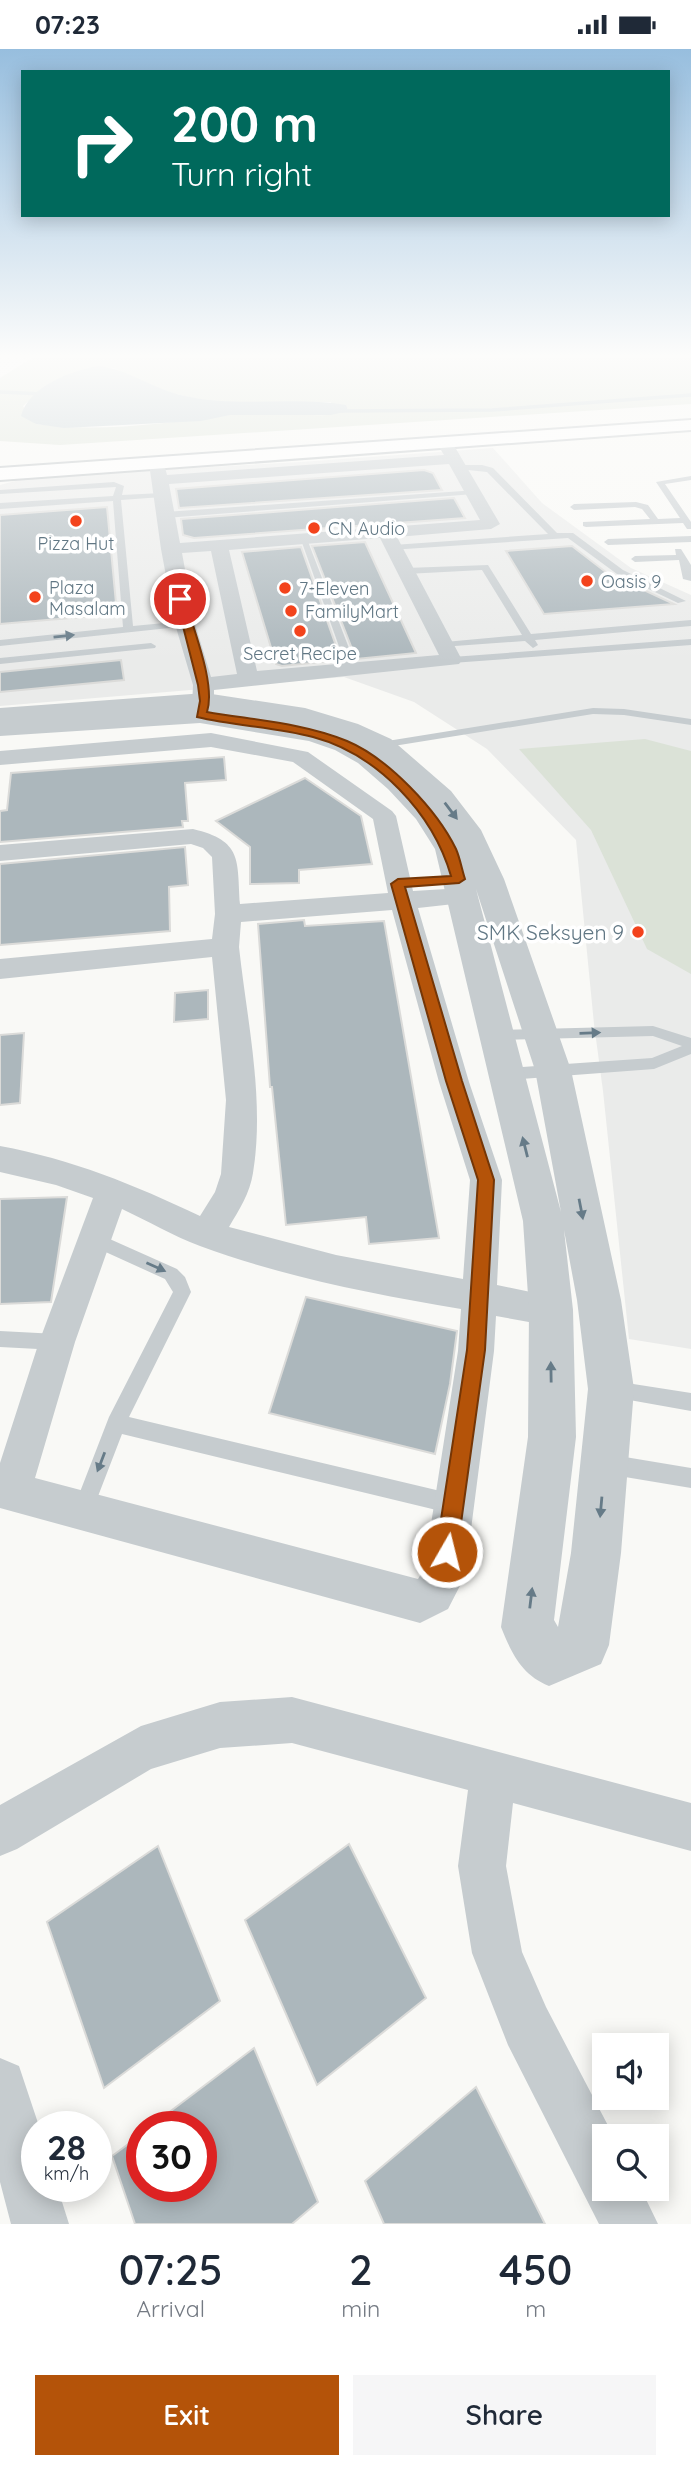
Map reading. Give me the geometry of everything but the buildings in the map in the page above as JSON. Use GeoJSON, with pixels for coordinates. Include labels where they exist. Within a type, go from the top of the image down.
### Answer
{"type":"FeatureCollection","features":[{"type":"Feature","properties":{"kind":"main road"},"geometry":{"type":"LineString","coordinates":[[0,465],[83,460]]}},
{"type":"Feature","properties":{"kind":"main road"},"geometry":{"type":"LineString","coordinates":[[0,474],[160,479],[310,460]]}},
{"type":"Feature","properties":{"kind":"street"},"geometry":{"type":"LineString","coordinates":[[170,549],[303,539],[390,541],[491,524],[454,460]]}},
{"type":"Feature","properties":{"kind":"street"},"geometry":{"type":"LineString","coordinates":[[203,701],[170,549],[160,479],[456,463]]}},
{"type":"Feature","properties":{"kind":"street"},"geometry":{"type":"LineString","coordinates":[[0,728],[203,701],[248,678],[352,669],[449,653],[390,541]]}},
{"type":"Feature","properties":{"kind":"street"},"geometry":{"type":"LineString","coordinates":[[219,545],[248,678]]}},
{"type":"Feature","properties":{"kind":"street"},"geometry":{"type":"LineString","coordinates":[[0,716],[203,701],[305,716],[349,730],[381,745],[441,797],[466,830],[488,879],[547,1053],[598,1300],[611,1389],[596,1553],[582,1645],[549,1659],[527,1627],[552,1437],[551,1310],[543,1221],[450,849],[427,814],[398,783],[368,757],[345,744],[203,701]]}},
{"type":"Feature","properties":{"kind":"street"},"geometry":{"type":"LineString","coordinates":[[0,758],[211,740],[300,757],[384,816],[400,893],[454,1081],[486,1180],[476,1350],[444,1576],[433,1594],[420,1602],[5,1489],[112,1191]]}},
{"type":"Feature","properties":{"kind":"street"},"geometry":{"type":"LineString","coordinates":[[0,853],[193,836],[212,843],[224,855],[228,906],[225,947],[241,1100],[237,1174],[230,1196],[207,1234]]}},
{"type":"Feature","properties":{"kind":"street"},"geometry":{"type":"LineString","coordinates":[[228,906],[461,888]]}},
{"type":"Feature","properties":{"kind":"street"},"geometry":{"type":"LineString","coordinates":[[0,969],[225,947]]}},
{"type":"Feature","properties":{"kind":"street"},"geometry":{"type":"LineString","coordinates":[[0,1159],[28,1164],[112,1191],[207,1234],[289,1260],[369,1279],[551,1310]]}},
{"type":"Feature","properties":{"kind":"street"},"geometry":{"type":"LineString","coordinates":[[0,1832],[141,1749],[220,1725],[292,1720],[691,1827]]}},
{"type":"Feature","properties":{"kind":"street"},"geometry":{"type":"LineString","coordinates":[[494,1774],[482,1866],[497,1953],[527,2027],[592,2152]]}},
{"type":"Feature","properties":{"kind":"street"},"geometry":{"type":"LineString","coordinates":[[0,2085],[40,2224]]}},
{"type":"Feature","properties":{"kind":"street"},"geometry":{"type":"LineString","coordinates":[[617,2201],[629,2224]]}},
{"type":"Feature","properties":{"kind":"lane"},"geometry":{"type":"LineString","coordinates":[[456,463],[489,470],[554,535]]}},
{"type":"Feature","properties":{"kind":"lane"},"geometry":{"type":"LineString","coordinates":[[691,478],[660,482],[691,529]]}},
{"type":"Feature","properties":{"kind":"lane"},"geometry":{"type":"LineString","coordinates":[[0,506],[117,498],[160,479]]}},
{"type":"Feature","properties":{"kind":"lane"},"geometry":{"type":"LineString","coordinates":[[0,492],[114,484],[120,486],[117,498],[128,630]]}},
{"type":"Feature","properties":{"kind":"lane"},"geometry":{"type":"LineString","coordinates":[[165,515],[474,492]]}},
{"type":"Feature","properties":{"kind":"lane"},"geometry":{"type":"LineString","coordinates":[[574,507],[636,504],[645,507],[656,521]]}},
{"type":"Feature","properties":{"kind":"lane"},"geometry":{"type":"LineString","coordinates":[[586,524],[685,520]]}},
{"type":"Feature","properties":{"kind":"lane"},"geometry":{"type":"LineString","coordinates":[[390,541],[573,536],[620,572],[681,601]]}},
{"type":"Feature","properties":{"kind":"lane"},"geometry":{"type":"LineString","coordinates":[[303,539],[352,669]]}},
{"type":"Feature","properties":{"kind":"lane"},"geometry":{"type":"LineString","coordinates":[[671,539],[681,557],[688,579]]}},
{"type":"Feature","properties":{"kind":"lane"},"geometry":{"type":"LineString","coordinates":[[608,542],[691,539]]}},
{"type":"Feature","properties":{"kind":"lane"},"geometry":{"type":"LineString","coordinates":[[635,559],[681,557]]}},
{"type":"Feature","properties":{"kind":"lane"},"geometry":{"type":"LineString","coordinates":[[406,571],[481,566],[488,569],[538,653]]}},
{"type":"Feature","properties":{"kind":"lane"},"geometry":{"type":"LineString","coordinates":[[449,653],[528,637],[691,623]]}},
{"type":"Feature","properties":{"kind":"lane"},"geometry":{"type":"LineString","coordinates":[[0,643],[185,624]]}},
{"type":"Feature","properties":{"kind":"lane"},"geometry":{"type":"LineString","coordinates":[[15,641],[16,659]]}},
{"type":"Feature","properties":{"kind":"lane"},"geometry":{"type":"LineString","coordinates":[[449,653],[538,653],[691,642]]}},
{"type":"Feature","properties":{"kind":"lane"},"geometry":{"type":"LineString","coordinates":[[0,661],[151,646]]}},
{"type":"Feature","properties":{"kind":"lane"},"geometry":{"type":"LineString","coordinates":[[381,745],[593,711],[624,712],[691,723]]}},
{"type":"Feature","properties":{"kind":"lane"},"geometry":{"type":"LineString","coordinates":[[507,1074],[547,1053],[653,1031],[691,1042]]}},
{"type":"Feature","properties":{"kind":"lane"},"geometry":{"type":"LineString","coordinates":[[498,1035],[547,1053],[654,1063],[691,1048]]}},
{"type":"Feature","properties":{"kind":"lane"},"geometry":{"type":"LineString","coordinates":[[83,1510],[116,1423],[182,1292],[179,1282],[171,1274],[94,1239]]}},
{"type":"Feature","properties":{"kind":"lane"},"geometry":{"type":"LineString","coordinates":[[0,1339],[57,1342]]}},
{"type":"Feature","properties":{"kind":"lane"},"geometry":{"type":"LineString","coordinates":[[611,1389],[691,1402]]}},
{"type":"Feature","properties":{"kind":"lane"},"geometry":{"type":"LineString","coordinates":[[116,1423],[453,1504]]}},
{"type":"Feature","properties":{"kind":"lane"},"geometry":{"type":"LineString","coordinates":[[605,1463],[691,1478]]}},
{"type":"Feature","properties":{"kind":"shaded area"},"geometry":{"type":"Polygon","coordinates":[[[503,460],[542,503],[631,568],[691,595],[691,1349],[629,1339],[576,840],[487,749],[414,702],[344,677],[0,706],[0,485],[30,477],[301,462],[503,460]]]}},
{"type":"Feature","properties":{"kind":"shaded area"},"geometry":{"type":"Polygon","coordinates":[[[645,739],[691,751],[691,974],[647,949],[591,830],[519,749],[645,739]]]}},
{"type":"Feature","properties":{"kind":"place","name":"Pizza Hut"},"geometry":{"type":"Point","coordinates":[76,521]}},
{"type":"Feature","properties":{"kind":"place","name":"CN Audio"},"geometry":{"type":"Point","coordinates":[314,528]}},
{"type":"Feature","properties":{"kind":"place","name":"Oasis 9"},"geometry":{"type":"Point","coordinates":[587,581]}},
{"type":"Feature","properties":{"kind":"place","name":"7-Eleven"},"geometry":{"type":"Point","coordinates":[285,588]}},
{"type":"Feature","properties":{"kind":"place","name":"Plaza Masalam"},"geometry":{"type":"Point","coordinates":[35,597]}},
{"type":"Feature","properties":{"kind":"place","name":"FamilyMart"},"geometry":{"type":"Point","coordinates":[291,611]}},
{"type":"Feature","properties":{"kind":"place","name":"Secret Recipe"},"geometry":{"type":"Point","coordinates":[300,631]}},
{"type":"Feature","properties":{"kind":"place","name":"SMK Seksyen 9"},"geometry":{"type":"Point","coordinates":[638,932]}},
{"type":"Feature","properties":{"kind":"route"},"geometry":{"type":"LineString","coordinates":[[180,599],[203,685],[205,701],[200,715],[314,734],[345,744],[368,757],[398,783],[427,814],[450,849],[459,879],[398,884],[454,1081],[486,1180],[476,1350],[447,1552]]}}]}
